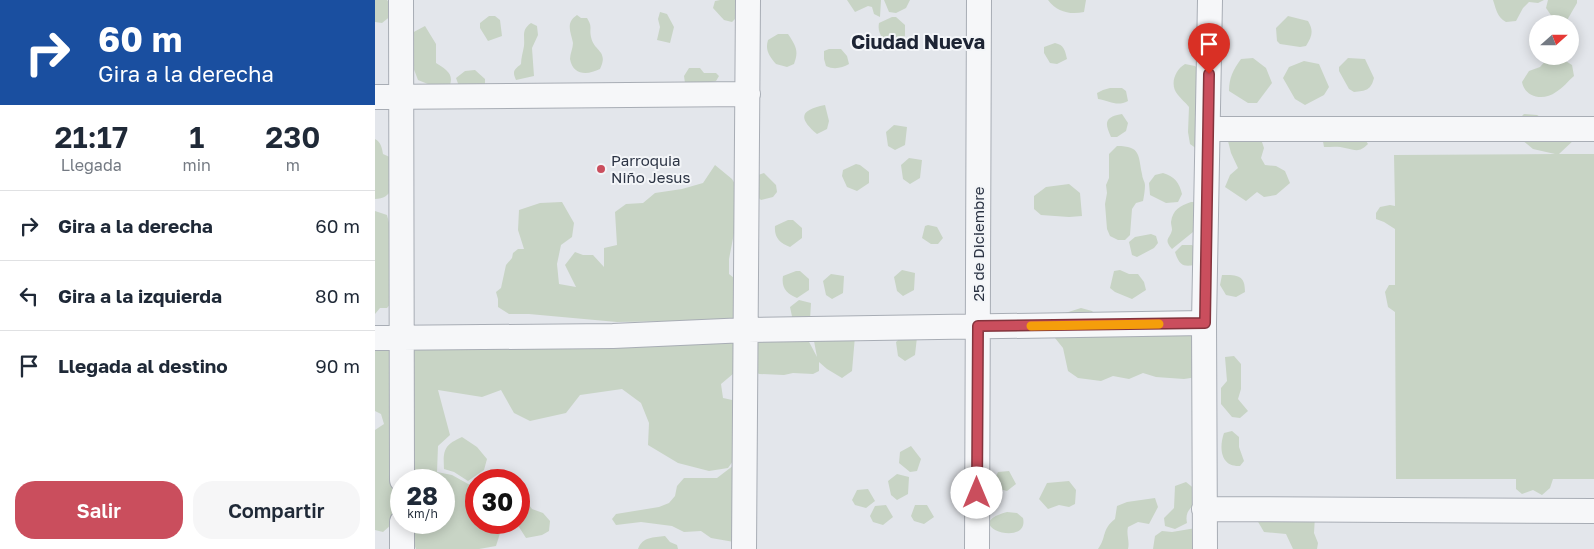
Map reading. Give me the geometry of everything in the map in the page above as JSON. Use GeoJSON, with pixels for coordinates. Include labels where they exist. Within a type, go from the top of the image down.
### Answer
{"type":"FeatureCollection","features":[{"type":"Feature","properties":{"kind":"street"},"geometry":{"type":"LineString","coordinates":[[401,0],[402,469]]}},
{"type":"Feature","properties":{"kind":"street"},"geometry":{"type":"LineString","coordinates":[[727,549],[744,549],[748,0]]}},
{"type":"Feature","properties":{"kind":"street","name":"25 de Diciembre"},"geometry":{"type":"LineString","coordinates":[[977,549],[979,0]]}},
{"type":"Feature","properties":{"kind":"street"},"geometry":{"type":"LineString","coordinates":[[1205,549],[1205,323],[1210,0]]}},
{"type":"Feature","properties":{"kind":"street"},"geometry":{"type":"LineString","coordinates":[[375,97],[748,94]]}},
{"type":"Feature","properties":{"kind":"street"},"geometry":{"type":"LineString","coordinates":[[1209,129],[1594,129]]}},
{"type":"Feature","properties":{"kind":"street"},"geometry":{"type":"LineString","coordinates":[[375,338],[613,336],[747,330],[1205,323]]}},
{"type":"Feature","properties":{"kind":"street"},"geometry":{"type":"LineString","coordinates":[[1204,510],[1594,511]]}},
{"type":"Feature","properties":{"kind":"street"},"geometry":{"type":"LineString","coordinates":[[402,534],[402,549]]}},
{"type":"Feature","properties":{"kind":"green space"},"geometry":{"type":"Polygon","coordinates":[[[375,0],[387,0],[392,7],[392,15],[382,23],[375,22],[375,0]]]}},
{"type":"Feature","properties":{"kind":"green space"},"geometry":{"type":"Polygon","coordinates":[[[740,0],[739,15],[732,22],[724,20],[713,8],[715,1],[740,0]]]}},
{"type":"Feature","properties":{"kind":"green space"},"geometry":{"type":"Polygon","coordinates":[[[847,0],[881,0],[880,17],[874,14],[872,7],[868,6],[855,12],[847,0]]]}},
{"type":"Feature","properties":{"kind":"green space"},"geometry":{"type":"Polygon","coordinates":[[[884,0],[910,0],[906,8],[896,13],[889,12],[884,0]]]}},
{"type":"Feature","properties":{"kind":"green space"},"geometry":{"type":"Polygon","coordinates":[[[1048,0],[1086,0],[1084,12],[1074,13],[1060,10],[1048,0]]]}},
{"type":"Feature","properties":{"kind":"green space"},"geometry":{"type":"Polygon","coordinates":[[[1493,0],[1544,0],[1538,3],[1529,2],[1523,8],[1516,21],[1506,22],[1496,10],[1493,0]]]}},
{"type":"Feature","properties":{"kind":"green space"},"geometry":{"type":"Polygon","coordinates":[[[1548,0],[1577,0],[1570,15],[1551,15],[1546,8],[1548,0]]]}},
{"type":"Feature","properties":{"kind":"green space"},"geometry":{"type":"Polygon","coordinates":[[[660,12],[667,14],[674,27],[670,43],[657,40],[660,27],[658,19],[660,12]]]}},
{"type":"Feature","properties":{"kind":"green space"},"geometry":{"type":"Polygon","coordinates":[[[577,15],[581,18],[587,18],[593,42],[603,58],[600,69],[586,73],[574,69],[570,59],[573,43],[570,24],[577,15]]]}},
{"type":"Feature","properties":{"kind":"green space"},"geometry":{"type":"Polygon","coordinates":[[[489,16],[495,16],[500,20],[502,36],[488,41],[480,28],[480,23],[489,16]]]}},
{"type":"Feature","properties":{"kind":"green space"},"geometry":{"type":"Polygon","coordinates":[[[1288,16],[1308,21],[1312,34],[1306,46],[1280,44],[1277,41],[1276,28],[1288,16]]]}},
{"type":"Feature","properties":{"kind":"green space"},"geometry":{"type":"Polygon","coordinates":[[[896,17],[905,25],[905,36],[893,44],[881,36],[879,30],[879,23],[896,17]]]}},
{"type":"Feature","properties":{"kind":"green space"},"geometry":{"type":"Polygon","coordinates":[[[531,23],[537,26],[538,35],[532,48],[534,76],[516,80],[514,73],[515,69],[521,64],[524,33],[531,23]]]}},
{"type":"Feature","properties":{"kind":"green space"},"geometry":{"type":"Polygon","coordinates":[[[425,26],[436,44],[436,63],[443,67],[451,77],[450,85],[440,89],[418,80],[410,59],[410,34],[425,26]]]}},
{"type":"Feature","properties":{"kind":"green space"},"geometry":{"type":"Polygon","coordinates":[[[778,34],[788,34],[796,49],[794,64],[787,67],[776,64],[767,50],[768,40],[778,34]]]}},
{"type":"Feature","properties":{"kind":"green space"},"geometry":{"type":"Polygon","coordinates":[[[1055,43],[1064,48],[1067,59],[1057,64],[1050,63],[1044,53],[1044,47],[1055,43]]]}},
{"type":"Feature","properties":{"kind":"green space"},"geometry":{"type":"Polygon","coordinates":[[[841,49],[847,56],[849,64],[838,68],[826,66],[824,51],[841,49]]]}},
{"type":"Feature","properties":{"kind":"green space"},"geometry":{"type":"Polygon","coordinates":[[[1253,58],[1266,68],[1272,83],[1257,103],[1248,103],[1229,91],[1229,86],[1232,74],[1241,59],[1253,58]]]}},
{"type":"Feature","properties":{"kind":"green space"},"geometry":{"type":"Polygon","coordinates":[[[1348,58],[1365,59],[1374,78],[1367,89],[1354,92],[1349,89],[1339,71],[1339,67],[1348,58]]]}},
{"type":"Feature","properties":{"kind":"green space"},"geometry":{"type":"Polygon","coordinates":[[[1304,61],[1319,64],[1329,87],[1324,95],[1305,105],[1295,99],[1283,78],[1289,67],[1304,61]]]}},
{"type":"Feature","properties":{"kind":"green space"},"geometry":{"type":"Polygon","coordinates":[[[1185,64],[1195,66],[1199,70],[1197,149],[1190,144],[1188,132],[1189,107],[1175,91],[1174,87],[1174,78],[1178,70],[1185,64]]]}},
{"type":"Feature","properties":{"kind":"green space"},"geometry":{"type":"Polygon","coordinates":[[[1542,65],[1572,65],[1574,76],[1561,89],[1551,95],[1541,97],[1531,95],[1527,92],[1522,82],[1529,71],[1542,65]]]}},
{"type":"Feature","properties":{"kind":"green space"},"geometry":{"type":"Polygon","coordinates":[[[689,68],[700,68],[704,73],[716,73],[719,76],[716,81],[698,85],[685,83],[684,76],[689,68]]]}},
{"type":"Feature","properties":{"kind":"green space"},"geometry":{"type":"Polygon","coordinates":[[[475,70],[485,79],[485,90],[460,89],[456,78],[465,71],[475,70]]]}},
{"type":"Feature","properties":{"kind":"green space"},"geometry":{"type":"Polygon","coordinates":[[[1110,88],[1122,88],[1126,91],[1128,101],[1117,104],[1098,99],[1097,93],[1110,88]]]}},
{"type":"Feature","properties":{"kind":"green space"},"geometry":{"type":"Polygon","coordinates":[[[825,105],[829,121],[827,129],[817,134],[806,123],[805,115],[811,109],[825,105]]]}},
{"type":"Feature","properties":{"kind":"green space"},"geometry":{"type":"Polygon","coordinates":[[[1122,114],[1128,123],[1126,131],[1117,137],[1111,137],[1107,121],[1112,117],[1122,114]]]}},
{"type":"Feature","properties":{"kind":"green space"},"geometry":{"type":"Polygon","coordinates":[[[1524,114],[1537,115],[1576,138],[1559,154],[1594,154],[1594,479],[1553,479],[1550,488],[1542,495],[1533,490],[1522,494],[1516,489],[1516,479],[1396,479],[1395,312],[1388,307],[1385,292],[1389,285],[1395,285],[1395,229],[1376,219],[1376,213],[1380,207],[1395,206],[1394,155],[1555,154],[1533,149],[1521,139],[1519,119],[1524,114]]]}},
{"type":"Feature","properties":{"kind":"green space"},"geometry":{"type":"Polygon","coordinates":[[[894,125],[907,127],[905,145],[895,150],[888,146],[886,132],[894,125]]]}},
{"type":"Feature","properties":{"kind":"green space"},"geometry":{"type":"Polygon","coordinates":[[[1259,133],[1264,148],[1261,158],[1265,165],[1276,166],[1285,171],[1290,183],[1276,195],[1264,197],[1257,192],[1246,201],[1225,187],[1230,175],[1238,168],[1231,153],[1227,137],[1259,133]]]}},
{"type":"Feature","properties":{"kind":"green space"},"geometry":{"type":"Polygon","coordinates":[[[1322,136],[1364,138],[1368,144],[1362,149],[1357,150],[1324,147],[1322,136]]]}},
{"type":"Feature","properties":{"kind":"green space"},"geometry":{"type":"Polygon","coordinates":[[[375,139],[380,143],[383,154],[394,159],[394,172],[391,191],[382,198],[375,199],[375,139]]]}},
{"type":"Feature","properties":{"kind":"green space"},"geometry":{"type":"Polygon","coordinates":[[[1117,146],[1125,146],[1137,153],[1145,185],[1143,201],[1136,203],[1132,209],[1130,235],[1125,240],[1118,240],[1110,236],[1107,229],[1105,204],[1106,185],[1109,178],[1109,154],[1117,146]]]}},
{"type":"Feature","properties":{"kind":"green space"},"geometry":{"type":"Polygon","coordinates":[[[909,158],[922,160],[920,178],[910,184],[903,179],[901,165],[909,158]]]}},
{"type":"Feature","properties":{"kind":"green space"},"geometry":{"type":"Polygon","coordinates":[[[856,164],[869,172],[869,183],[857,191],[847,187],[842,176],[843,170],[856,164]]]}},
{"type":"Feature","properties":{"kind":"green space"},"geometry":{"type":"Polygon","coordinates":[[[715,165],[732,179],[748,206],[735,228],[729,259],[729,274],[739,282],[738,320],[617,322],[509,314],[498,307],[496,292],[501,288],[506,265],[512,258],[513,253],[518,249],[524,249],[518,230],[519,210],[540,203],[562,202],[574,223],[572,237],[561,245],[557,264],[559,284],[576,287],[565,265],[575,252],[583,255],[593,255],[604,267],[604,248],[617,245],[615,212],[626,204],[643,203],[655,193],[682,189],[703,183],[715,165]]]}},
{"type":"Feature","properties":{"kind":"green space"},"geometry":{"type":"Polygon","coordinates":[[[764,173],[776,185],[777,192],[773,197],[761,200],[754,194],[758,175],[764,173]]]}},
{"type":"Feature","properties":{"kind":"green space"},"geometry":{"type":"Polygon","coordinates":[[[1163,173],[1176,180],[1182,194],[1178,202],[1166,203],[1150,195],[1149,183],[1155,175],[1163,173]]]}},
{"type":"Feature","properties":{"kind":"green space"},"geometry":{"type":"Polygon","coordinates":[[[1069,184],[1080,193],[1082,216],[1041,215],[1034,209],[1034,196],[1046,187],[1069,184]]]}},
{"type":"Feature","properties":{"kind":"green space"},"geometry":{"type":"Polygon","coordinates":[[[1195,202],[1193,232],[1172,249],[1168,241],[1172,230],[1173,214],[1180,207],[1195,202]]]}},
{"type":"Feature","properties":{"kind":"green space"},"geometry":{"type":"Polygon","coordinates":[[[375,211],[387,215],[393,238],[392,302],[387,308],[380,308],[375,314],[375,211]]]}},
{"type":"Feature","properties":{"kind":"green space"},"geometry":{"type":"Polygon","coordinates":[[[788,220],[793,220],[802,228],[802,238],[790,247],[778,240],[775,230],[775,226],[788,220]]]}},
{"type":"Feature","properties":{"kind":"green space"},"geometry":{"type":"Polygon","coordinates":[[[925,226],[937,227],[943,238],[938,244],[931,244],[922,238],[925,226]]]}},
{"type":"Feature","properties":{"kind":"green space"},"geometry":{"type":"Polygon","coordinates":[[[1151,234],[1156,236],[1158,243],[1154,248],[1137,257],[1132,255],[1129,242],[1135,237],[1151,234]]]}},
{"type":"Feature","properties":{"kind":"green space"},"geometry":{"type":"Polygon","coordinates":[[[1182,245],[1192,245],[1201,253],[1202,263],[1188,266],[1182,264],[1175,252],[1182,245]]]}},
{"type":"Feature","properties":{"kind":"green space"},"geometry":{"type":"Polygon","coordinates":[[[902,270],[915,273],[914,290],[903,296],[897,291],[894,277],[902,270]]]}},
{"type":"Feature","properties":{"kind":"green space"},"geometry":{"type":"Polygon","coordinates":[[[1120,270],[1129,274],[1138,274],[1144,282],[1146,290],[1132,299],[1115,292],[1110,288],[1114,271],[1120,270]]]}},
{"type":"Feature","properties":{"kind":"green space"},"geometry":{"type":"Polygon","coordinates":[[[800,271],[809,279],[809,290],[797,298],[790,295],[783,284],[783,276],[800,271]]]}},
{"type":"Feature","properties":{"kind":"green space"},"geometry":{"type":"Polygon","coordinates":[[[831,274],[844,276],[843,293],[832,299],[826,295],[823,281],[831,274]]]}},
{"type":"Feature","properties":{"kind":"green space"},"geometry":{"type":"Polygon","coordinates":[[[1222,275],[1232,275],[1242,279],[1245,292],[1236,297],[1226,295],[1220,285],[1222,275]]]}},
{"type":"Feature","properties":{"kind":"green space"},"geometry":{"type":"Polygon","coordinates":[[[799,300],[811,303],[810,320],[793,321],[790,307],[799,300]]]}},
{"type":"Feature","properties":{"kind":"green space"},"geometry":{"type":"Polygon","coordinates":[[[1081,308],[1092,311],[1099,318],[1196,315],[1197,377],[1184,379],[1156,377],[1143,373],[1129,379],[1113,376],[1101,381],[1078,378],[1068,371],[1063,348],[1051,333],[1062,314],[1081,308]]]}},
{"type":"Feature","properties":{"kind":"green space"},"geometry":{"type":"Polygon","coordinates":[[[824,323],[855,336],[852,371],[842,378],[819,362],[819,371],[813,374],[759,374],[751,368],[754,338],[807,338],[817,357],[814,341],[824,323]]]}},
{"type":"Feature","properties":{"kind":"green space"},"geometry":{"type":"Polygon","coordinates":[[[375,329],[391,345],[399,469],[390,469],[390,526],[383,532],[375,530],[375,430],[384,424],[381,414],[375,411],[375,329]]]}},
{"type":"Feature","properties":{"kind":"green space"},"geometry":{"type":"Polygon","coordinates":[[[904,335],[917,337],[915,355],[905,361],[898,356],[896,342],[904,335]]]}},
{"type":"Feature","properties":{"kind":"green space"},"geometry":{"type":"Polygon","coordinates":[[[738,342],[740,368],[721,384],[723,398],[737,401],[741,450],[728,468],[709,471],[678,463],[648,445],[649,423],[641,403],[622,389],[580,395],[566,413],[530,421],[514,413],[501,390],[482,397],[438,390],[450,435],[438,446],[437,469],[407,469],[408,347],[578,344],[597,348],[614,343],[738,342]]]}},
{"type":"Feature","properties":{"kind":"green space"},"geometry":{"type":"Polygon","coordinates":[[[1234,356],[1241,364],[1241,389],[1238,399],[1248,411],[1240,418],[1232,417],[1221,404],[1221,388],[1227,381],[1225,357],[1234,356]]]}},
{"type":"Feature","properties":{"kind":"green space"},"geometry":{"type":"Polygon","coordinates":[[[1232,431],[1239,437],[1239,447],[1244,461],[1240,466],[1228,463],[1223,455],[1222,438],[1224,433],[1232,431]]]}},
{"type":"Feature","properties":{"kind":"green space"},"geometry":{"type":"Polygon","coordinates":[[[462,437],[477,447],[487,459],[484,469],[465,469],[465,479],[455,473],[455,469],[444,469],[446,449],[451,443],[462,437]]]}},
{"type":"Feature","properties":{"kind":"green space"},"geometry":{"type":"Polygon","coordinates":[[[911,446],[921,459],[917,471],[910,472],[899,463],[900,452],[911,446]]]}},
{"type":"Feature","properties":{"kind":"green space"},"geometry":{"type":"Polygon","coordinates":[[[738,462],[752,467],[756,488],[753,506],[734,542],[711,538],[701,531],[684,532],[672,526],[641,522],[616,525],[612,519],[616,514],[659,507],[669,503],[675,496],[677,486],[684,478],[717,478],[738,462]]]}},
{"type":"Feature","properties":{"kind":"green space"},"geometry":{"type":"Polygon","coordinates":[[[1009,471],[1016,484],[1007,491],[996,488],[993,483],[998,472],[1009,471]]]}},
{"type":"Feature","properties":{"kind":"green space"},"geometry":{"type":"Polygon","coordinates":[[[897,474],[909,477],[908,494],[897,500],[891,495],[888,481],[897,474]]]}},
{"type":"Feature","properties":{"kind":"green space"},"geometry":{"type":"Polygon","coordinates":[[[455,477],[465,482],[465,534],[500,534],[496,546],[479,549],[416,549],[410,534],[455,534],[455,477]]]}},
{"type":"Feature","properties":{"kind":"green space"},"geometry":{"type":"Polygon","coordinates":[[[1069,481],[1076,490],[1075,504],[1069,507],[1059,505],[1048,509],[1039,499],[1047,483],[1069,481]]]}},
{"type":"Feature","properties":{"kind":"green space"},"geometry":{"type":"Polygon","coordinates":[[[1186,482],[1196,490],[1196,503],[1188,512],[1187,523],[1175,529],[1165,526],[1164,518],[1174,508],[1175,486],[1186,482]]]}},
{"type":"Feature","properties":{"kind":"green space"},"geometry":{"type":"Polygon","coordinates":[[[868,489],[875,501],[866,508],[855,505],[852,500],[857,490],[868,489]]]}},
{"type":"Feature","properties":{"kind":"green space"},"geometry":{"type":"Polygon","coordinates":[[[1155,498],[1158,507],[1149,524],[1138,522],[1128,527],[1128,549],[1098,549],[1106,530],[1115,519],[1117,506],[1127,502],[1155,498]]]}},
{"type":"Feature","properties":{"kind":"green space"},"geometry":{"type":"Polygon","coordinates":[[[886,505],[893,517],[883,525],[873,522],[870,516],[875,506],[886,505]]]}},
{"type":"Feature","properties":{"kind":"green space"},"geometry":{"type":"Polygon","coordinates":[[[915,505],[927,505],[934,517],[924,524],[914,521],[911,516],[915,505]]]}},
{"type":"Feature","properties":{"kind":"green space"},"geometry":{"type":"Polygon","coordinates":[[[530,506],[532,509],[543,513],[550,521],[549,531],[542,535],[526,538],[523,534],[530,534],[530,506]]]}},
{"type":"Feature","properties":{"kind":"green space"},"geometry":{"type":"Polygon","coordinates":[[[1007,512],[1017,513],[1023,518],[1022,527],[1016,532],[1008,533],[999,532],[992,528],[989,523],[994,517],[1007,512]]]}},
{"type":"Feature","properties":{"kind":"green space"},"geometry":{"type":"Polygon","coordinates":[[[1315,516],[1314,533],[1318,543],[1317,549],[1293,549],[1286,534],[1264,532],[1257,520],[1315,516]]]}},
{"type":"Feature","properties":{"kind":"green space"},"geometry":{"type":"Polygon","coordinates":[[[1196,528],[1216,549],[1153,549],[1155,536],[1162,531],[1172,532],[1196,528]]]}},
{"type":"Feature","properties":{"kind":"green space"},"geometry":{"type":"Polygon","coordinates":[[[665,536],[670,542],[677,545],[678,549],[638,549],[646,540],[665,536]]]}},
{"type":"Feature","properties":{"kind":"slow traffic"},"geometry":{"type":"LineString","coordinates":[[1031,326],[1159,324]]}},
{"type":"Feature","properties":{"kind":"place","name":"Parroquia Niño Jesus"},"geometry":{"type":"Point","coordinates":[601,169]}},
{"type":"Feature","properties":{"kind":"district","name":"Ciudad Nueva"},"geometry":{"type":"Point","coordinates":[918,41]}},
{"type":"Feature","properties":{"kind":"route"},"geometry":{"type":"LineString","coordinates":[[977,493],[978,326],[1205,323],[1209,74]]}}]}
